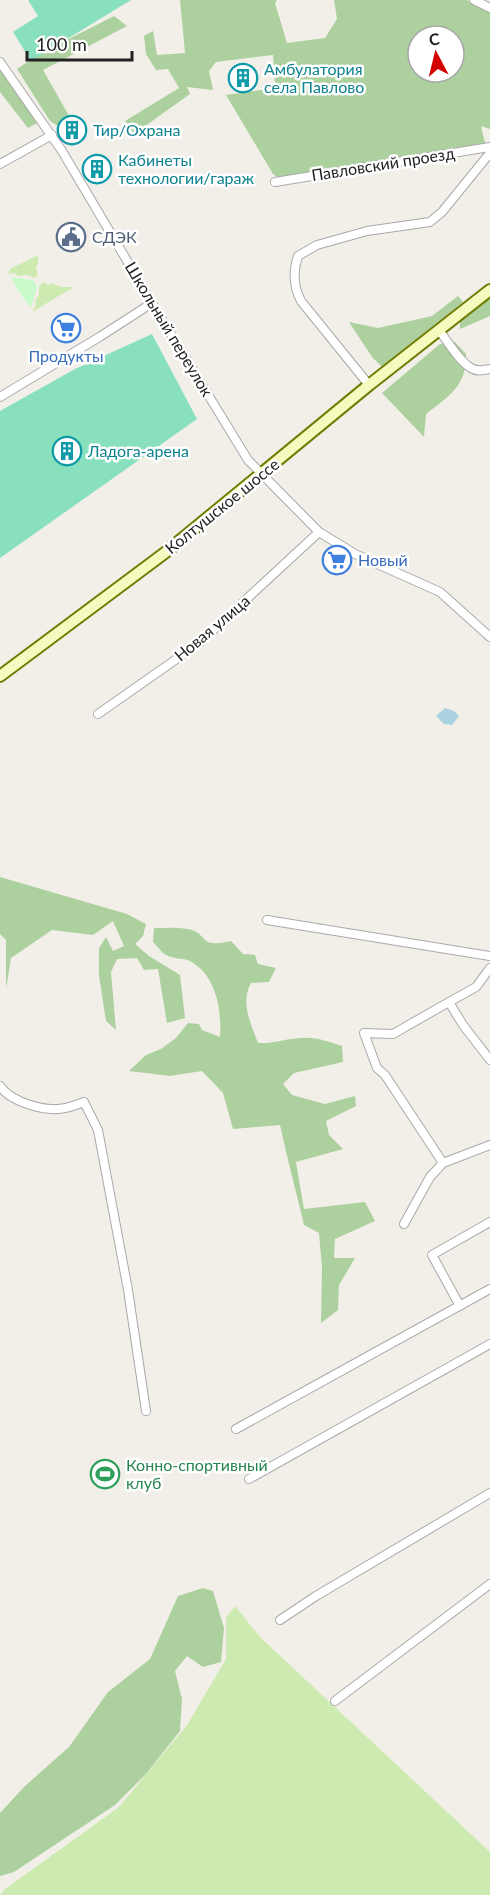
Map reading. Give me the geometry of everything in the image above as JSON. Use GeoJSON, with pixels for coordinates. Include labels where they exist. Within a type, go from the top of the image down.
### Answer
{"type":"FeatureCollection","features":[{"type":"Feature","properties":{"kind":"main road","name":"Колтушское шоссе"},"geometry":{"type":"LineString","coordinates":[[0,676],[148,566],[369,385],[490,290]]}},
{"type":"Feature","properties":{"kind":"street"},"geometry":{"type":"LineString","coordinates":[[474,0],[490,9]]}},
{"type":"Feature","properties":{"kind":"street","name":"Школьный переулок"},"geometry":{"type":"LineString","coordinates":[[0,62],[52,135],[248,460],[319,532],[355,554],[440,592],[490,637]]}},
{"type":"Feature","properties":{"kind":"street"},"geometry":{"type":"LineString","coordinates":[[0,164],[52,135]]}},
{"type":"Feature","properties":{"kind":"street","name":"Павловский проезд"},"geometry":{"type":"LineString","coordinates":[[276,182],[490,147]]}},
{"type":"Feature","properties":{"kind":"street"},"geometry":{"type":"LineString","coordinates":[[369,385],[296,291],[294,267],[298,256],[317,245],[367,231],[430,222],[442,212],[490,153]]}},
{"type":"Feature","properties":{"kind":"street"},"geometry":{"type":"LineString","coordinates":[[0,397],[152,303]]}},
{"type":"Feature","properties":{"kind":"street"},"geometry":{"type":"LineString","coordinates":[[439,330],[465,364],[479,371],[490,369]]}},
{"type":"Feature","properties":{"kind":"street","name":"Новая улица"},"geometry":{"type":"LineString","coordinates":[[98,714],[198,644],[319,532]]}},
{"type":"Feature","properties":{"kind":"street"},"geometry":{"type":"LineString","coordinates":[[267,920],[490,956]]}},
{"type":"Feature","properties":{"kind":"street"},"geometry":{"type":"LineString","coordinates":[[443,1163],[385,1075],[376,1068],[364,1033],[393,1034],[476,987],[490,968]]}},
{"type":"Feature","properties":{"kind":"street"},"geometry":{"type":"LineString","coordinates":[[449,1002],[463,1025],[490,1060]]}},
{"type":"Feature","properties":{"kind":"street"},"geometry":{"type":"LineString","coordinates":[[0,1086],[5,1094],[32,1105],[51,1109],[70,1107],[84,1102],[98,1130],[128,1290],[146,1411]]}},
{"type":"Feature","properties":{"kind":"street"},"geometry":{"type":"LineString","coordinates":[[404,1224],[430,1177],[443,1163],[490,1145]]}},
{"type":"Feature","properties":{"kind":"street"},"geometry":{"type":"LineString","coordinates":[[460,1306],[432,1255],[490,1222]]}},
{"type":"Feature","properties":{"kind":"street"},"geometry":{"type":"LineString","coordinates":[[236,1429],[490,1289]]}},
{"type":"Feature","properties":{"kind":"street"},"geometry":{"type":"LineString","coordinates":[[249,1479],[490,1344]]}},
{"type":"Feature","properties":{"kind":"street"},"geometry":{"type":"LineString","coordinates":[[280,1620],[316,1596],[490,1493]]}},
{"type":"Feature","properties":{"kind":"street"},"geometry":{"type":"LineString","coordinates":[[334,1701],[490,1584]]}},
{"type":"Feature","properties":{"kind":"green space"},"geometry":{"type":"Polygon","coordinates":[[[28,0],[131,0],[31,61],[13,32],[38,16],[28,0]]]}},
{"type":"Feature","properties":{"kind":"green space"},"geometry":{"type":"Polygon","coordinates":[[[180,0],[277,0],[275,3],[287,43],[325,38],[337,19],[334,0],[467,0],[490,12],[490,129],[481,126],[485,143],[280,179],[273,174],[226,95],[275,88],[273,55],[216,62],[209,71],[213,90],[187,87],[190,94],[134,134],[125,121],[179,88],[168,69],[156,70],[146,54],[144,36],[153,31],[157,55],[185,53],[180,0]]]}},
{"type":"Feature","properties":{"kind":"green space"},"geometry":{"type":"Polygon","coordinates":[[[114,16],[127,26],[43,70],[72,121],[61,128],[50,121],[17,69],[39,54],[114,16]]]}},
{"type":"Feature","properties":{"kind":"green space"},"geometry":{"type":"Polygon","coordinates":[[[0,70],[39,122],[28,128],[0,92],[0,70]]]}},
{"type":"Feature","properties":{"kind":"green space"},"geometry":{"type":"Polygon","coordinates":[[[38,255],[36,267],[38,275],[34,278],[27,275],[18,276],[15,273],[8,274],[10,269],[38,255]]]}},
{"type":"Feature","properties":{"kind":"green space"},"geometry":{"type":"Polygon","coordinates":[[[11,277],[33,280],[37,286],[31,308],[17,289],[11,277]]]}},
{"type":"Feature","properties":{"kind":"green space"},"geometry":{"type":"Polygon","coordinates":[[[44,282],[48,285],[51,283],[61,287],[74,287],[32,312],[39,294],[39,286],[44,282]]]}},
{"type":"Feature","properties":{"kind":"green space"},"geometry":{"type":"Polygon","coordinates":[[[458,296],[463,302],[382,367],[372,357],[349,322],[378,328],[432,316],[458,296]]]}},
{"type":"Feature","properties":{"kind":"green space"},"geometry":{"type":"Polygon","coordinates":[[[490,298],[490,316],[460,329],[460,321],[490,298]]]}},
{"type":"Feature","properties":{"kind":"green space"},"geometry":{"type":"Polygon","coordinates":[[[152,334],[197,419],[0,558],[0,411],[75,369],[152,334]]]}},
{"type":"Feature","properties":{"kind":"green space"},"geometry":{"type":"Polygon","coordinates":[[[455,342],[466,354],[466,365],[455,389],[426,414],[424,437],[382,393],[440,344],[455,342]]]}},
{"type":"Feature","properties":{"kind":"green space"},"geometry":{"type":"Polygon","coordinates":[[[0,877],[127,914],[146,924],[143,936],[135,944],[149,956],[180,975],[185,1018],[167,1023],[158,969],[144,970],[137,958],[117,959],[111,972],[116,1030],[106,1021],[99,976],[99,948],[106,937],[113,951],[124,946],[113,921],[93,935],[52,930],[11,958],[6,989],[6,940],[0,934],[0,877]]]}},
{"type":"Feature","properties":{"kind":"green space"},"geometry":{"type":"Polygon","coordinates":[[[154,928],[188,929],[213,943],[231,941],[243,954],[255,955],[258,964],[276,968],[269,982],[251,983],[246,998],[252,1028],[258,1043],[308,1038],[342,1046],[343,1062],[294,1073],[283,1084],[292,1095],[325,1104],[355,1096],[356,1106],[326,1121],[329,1135],[343,1149],[296,1162],[304,1209],[365,1202],[375,1221],[335,1239],[334,1258],[355,1258],[339,1285],[338,1310],[321,1323],[322,1268],[319,1233],[304,1225],[280,1125],[233,1129],[223,1093],[202,1071],[170,1076],[129,1071],[146,1055],[161,1049],[176,1038],[188,1023],[199,1024],[202,1030],[220,1037],[220,1016],[216,994],[206,975],[190,961],[163,953],[153,942],[154,928]]]}},
{"type":"Feature","properties":{"kind":"green space"},"geometry":{"type":"Polygon","coordinates":[[[203,1588],[213,1591],[224,1628],[221,1662],[203,1667],[187,1656],[175,1671],[182,1699],[180,1731],[146,1774],[115,1805],[14,1872],[0,1876],[0,1813],[25,1786],[69,1747],[108,1692],[150,1659],[178,1596],[203,1588]]]}},
{"type":"Feature","properties":{"kind":"green space"},"geometry":{"type":"Polygon","coordinates":[[[235,1606],[260,1637],[490,1852],[490,1895],[0,1895],[5,1889],[119,1807],[187,1725],[226,1659],[226,1618],[235,1606]]]}},
{"type":"Feature","properties":{"kind":"water"},"geometry":{"type":"Polygon","coordinates":[[[445,708],[454,711],[459,716],[452,725],[444,724],[436,716],[445,708]]]}},
{"type":"Feature","properties":{"kind":"place","name":"Амбулатория села Павлово"},"geometry":{"type":"Point","coordinates":[243,78]}},
{"type":"Feature","properties":{"kind":"place","name":"Тир/Охрана"},"geometry":{"type":"Point","coordinates":[72,130]}},
{"type":"Feature","properties":{"kind":"place","name":"Кабинеты технологии/гараж"},"geometry":{"type":"Point","coordinates":[97,169]}},
{"type":"Feature","properties":{"kind":"place","name":"СДЭК"},"geometry":{"type":"Point","coordinates":[71,237]}},
{"type":"Feature","properties":{"kind":"place","name":"Продукты"},"geometry":{"type":"Point","coordinates":[66,328]}},
{"type":"Feature","properties":{"kind":"place","name":"Ладога-арена"},"geometry":{"type":"Point","coordinates":[67,451]}},
{"type":"Feature","properties":{"kind":"place","name":"Новый"},"geometry":{"type":"Point","coordinates":[337,560]}},
{"type":"Feature","properties":{"kind":"place","name":"Конно-спортивный клуб"},"geometry":{"type":"Point","coordinates":[105,1474]}}]}
